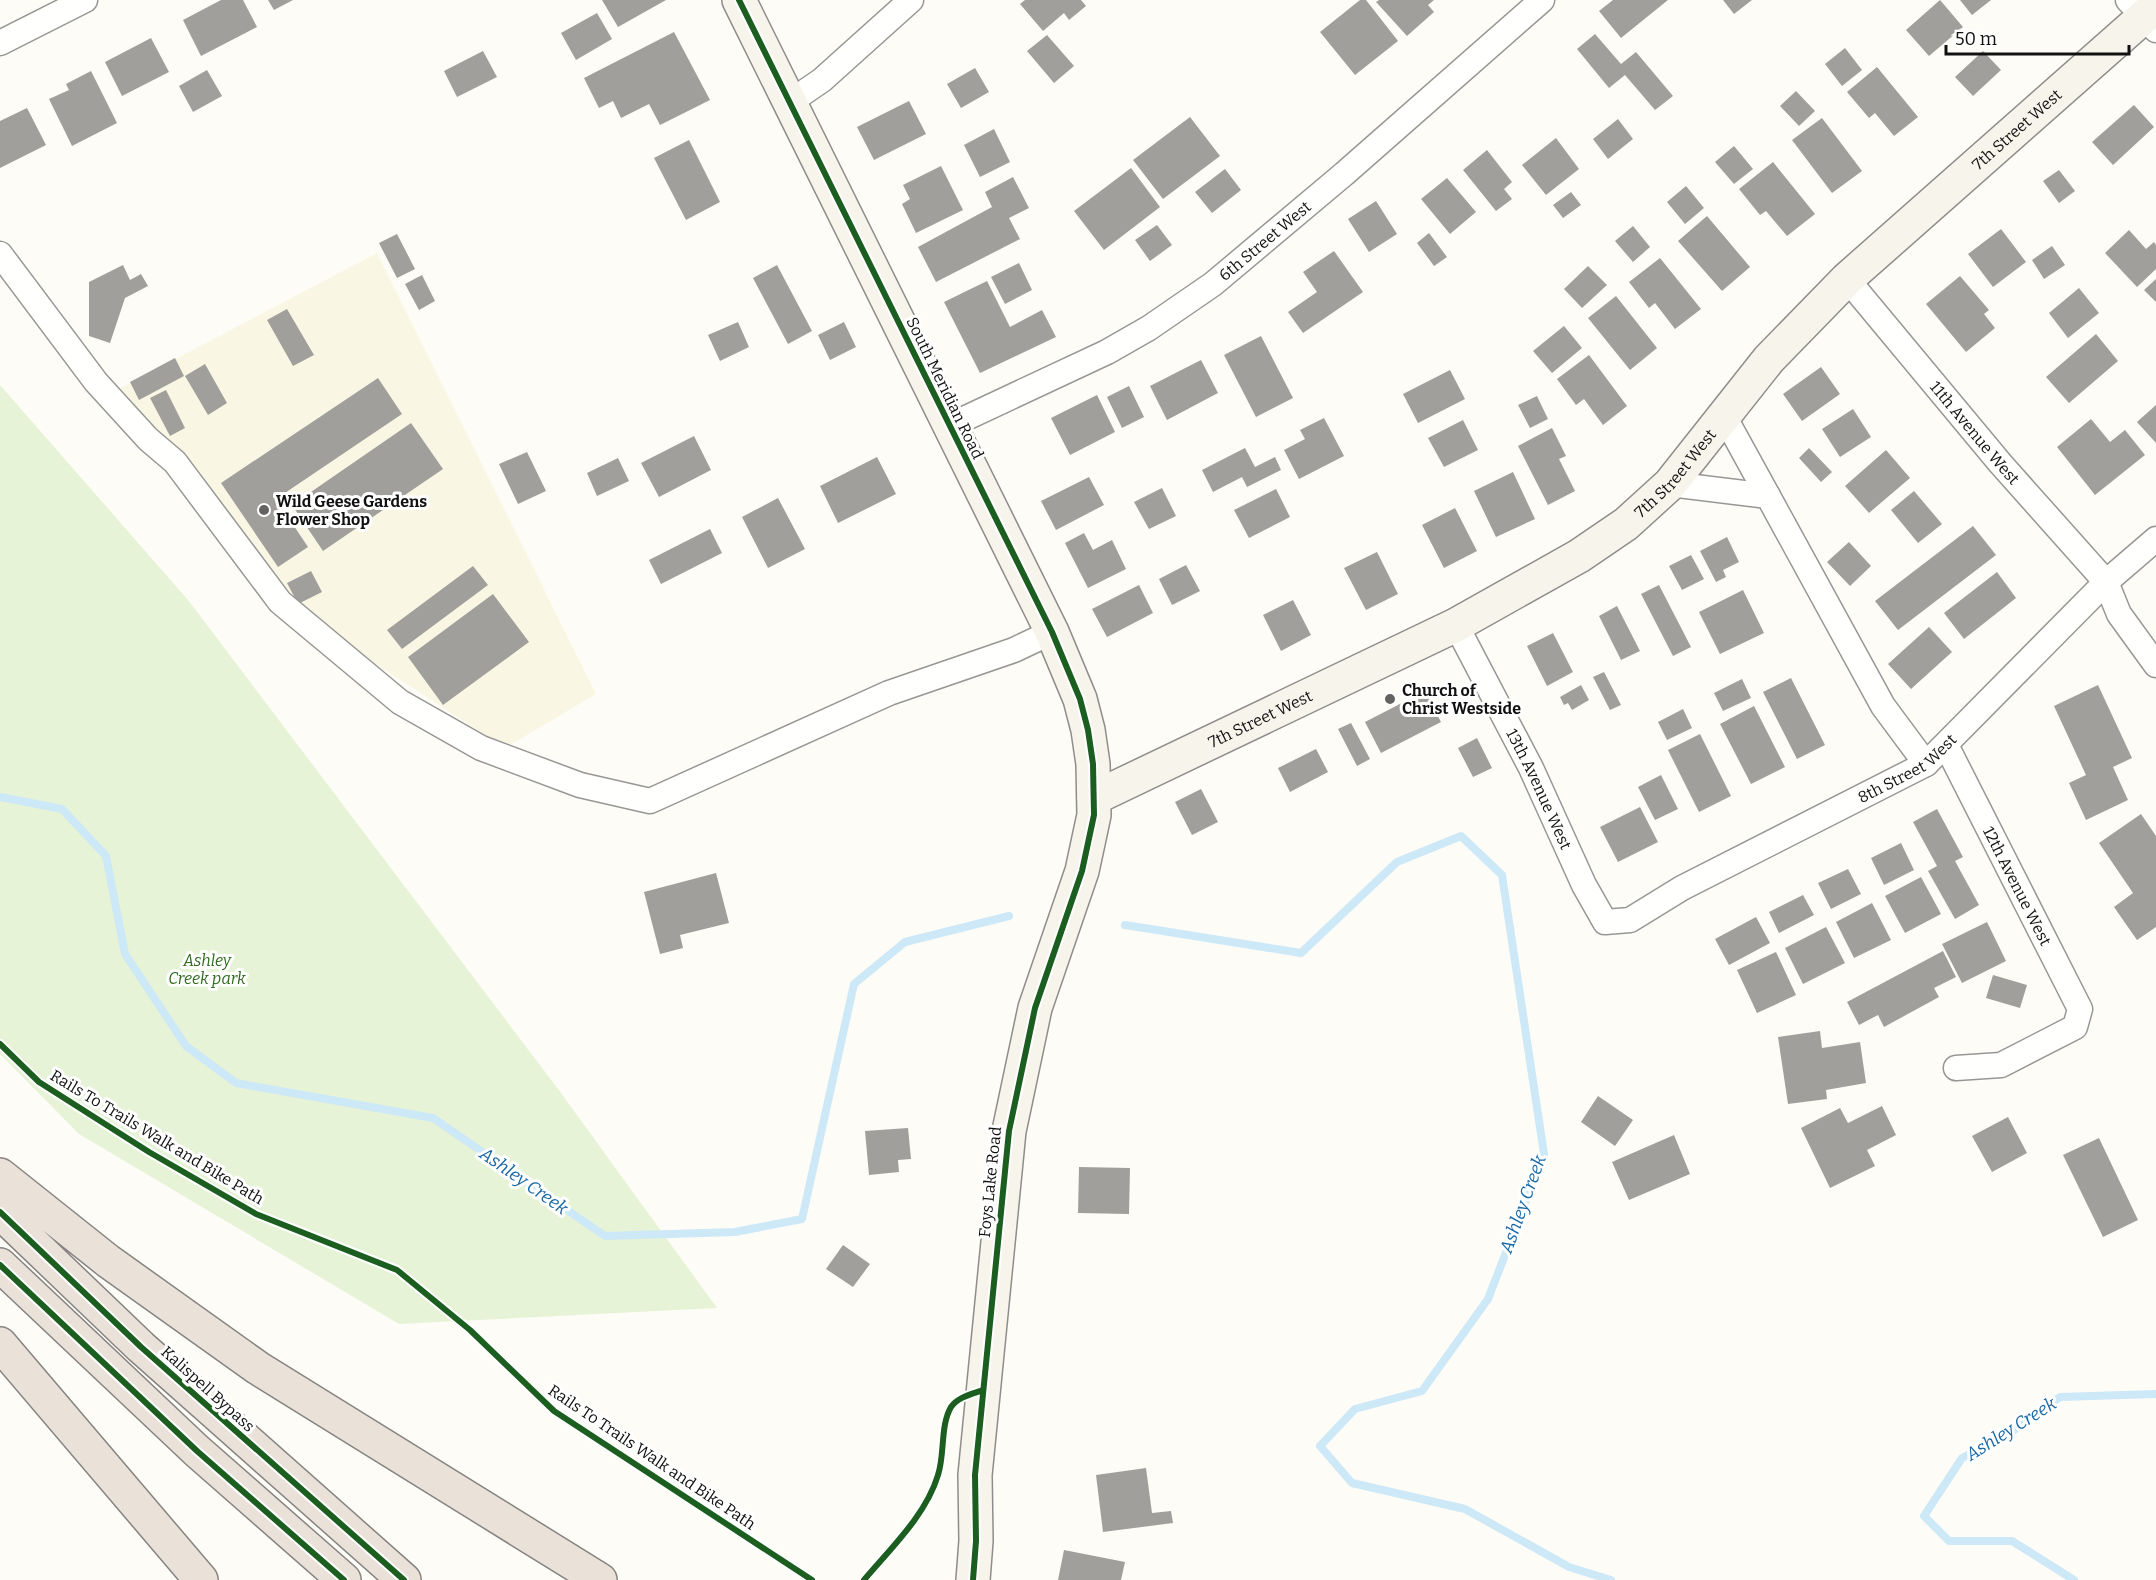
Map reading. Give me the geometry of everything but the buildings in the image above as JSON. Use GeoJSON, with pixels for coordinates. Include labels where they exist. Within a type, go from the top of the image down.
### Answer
{"type":"FeatureCollection","features":[{"type":"Feature","properties":{"kind":"highway"},"geometry":{"type":"LineString","coordinates":[[0,1175],[108,1261],[258,1368],[600,1580]]}},
{"type":"Feature","properties":{"kind":"highway","name":"Kalispell Bypass"},"geometry":{"type":"LineString","coordinates":[[0,1212],[150,1355],[404,1580]]}},
{"type":"Feature","properties":{"kind":"highway"},"geometry":{"type":"LineString","coordinates":[[0,1265],[197,1451],[344,1580]]}},
{"type":"Feature","properties":{"kind":"highway"},"geometry":{"type":"LineString","coordinates":[[0,1344],[201,1580]]}},
{"type":"Feature","properties":{"kind":"street"},"geometry":{"type":"LineString","coordinates":[[0,44],[85,0]]}},
{"type":"Feature","properties":{"kind":"street","name":"South Meridian Road"},"geometry":{"type":"LineString","coordinates":[[739,0],[1052,632],[1080,699],[1088,730],[1094,798]]}},
{"type":"Feature","properties":{"kind":"street"},"geometry":{"type":"LineString","coordinates":[[790,102],[822,80],[911,0]]}},
{"type":"Feature","properties":{"kind":"street","name":"6th Street West"},"geometry":{"type":"LineString","coordinates":[[949,426],[1107,352],[1149,328],[1213,284],[1344,174],[1542,0]]}},
{"type":"Feature","properties":{"kind":"street","name":"7th Street West"},"geometry":{"type":"LineString","coordinates":[[1094,798],[1456,625],[1579,556],[1626,524],[1670,484],[1769,359],[1847,279],[2146,13]]}},
{"type":"Feature","properties":{"kind":"street"},"geometry":{"type":"LineString","coordinates":[[0,254],[96,382],[148,440],[175,462],[280,602],[400,702],[481,748],[580,785],[650,801],[889,693],[1014,650],[1052,632]]}},
{"type":"Feature","properties":{"kind":"street","name":"11th Avenue West"},"geometry":{"type":"LineString","coordinates":[[1847,279],[2000,464],[2106,582],[2119,614],[2156,665]]}},
{"type":"Feature","properties":{"kind":"street"},"geometry":{"type":"LineString","coordinates":[[1724,416],[1883,706],[1926,764]]}},
{"type":"Feature","properties":{"kind":"street"},"geometry":{"type":"LineString","coordinates":[[1670,484],[1768,496]]}},
{"type":"Feature","properties":{"kind":"street","name":"8th Street West"},"geometry":{"type":"LineString","coordinates":[[1605,922],[1630,920],[1682,888],[1926,764],[2106,582],[2156,539]]}},
{"type":"Feature","properties":{"kind":"street","name":"13th Avenue West"},"geometry":{"type":"LineString","coordinates":[[1456,625],[1531,768],[1584,885],[1605,922]]}},
{"type":"Feature","properties":{"kind":"street","name":"12th Avenue West"},"geometry":{"type":"LineString","coordinates":[[1947,745],[2080,1009],[2075,1027],[2001,1065],[1956,1068]]}},
{"type":"Feature","properties":{"kind":"street","name":"Foys Lake Road"},"geometry":{"type":"LineString","coordinates":[[973,1580],[976,1541],[975,1475],[1003,1179],[1017,1084],[1035,1008],[1088,851],[1094,798]]}},
{"type":"Feature","properties":{"kind":"street","name":"Foys Lake Road"},"geometry":{"type":"LineString","coordinates":[[951,1580],[959,1527],[975,1475]]}},
{"type":"Feature","properties":{"kind":"shaded area"},"geometry":{"type":"Polygon","coordinates":[[[377,253],[596,694],[505,748],[280,602],[113,392],[377,253]]]}},
{"type":"Feature","properties":{"kind":"green space","name":"Ashley Creek park"},"geometry":{"type":"Polygon","coordinates":[[[0,385],[188,600],[558,1089],[717,1308],[399,1324],[79,1134],[0,1054],[0,385]]]}},
{"type":"Feature","properties":{"kind":"waterway","name":"Ashley Creek"},"geometry":{"type":"LineString","coordinates":[[0,797],[62,809],[106,856],[125,954],[186,1046],[236,1083],[433,1118],[605,1236],[735,1232],[802,1219],[854,984],[905,942],[1009,916]]}},
{"type":"Feature","properties":{"kind":"waterway","name":"Ashley Creek"},"geometry":{"type":"LineString","coordinates":[[1125,925],[1301,953],[1397,862],[1461,836],[1502,875],[1544,1154],[1488,1299],[1422,1391],[1355,1409],[1320,1446],[1352,1483],[1465,1509],[1569,1567],[1611,1580]]}},
{"type":"Feature","properties":{"kind":"waterway","name":"Ashley Creek"},"geometry":{"type":"LineString","coordinates":[[2074,1580],[2012,1541],[1949,1541],[1924,1516],[1962,1458],[2010,1433],[2060,1397],[2156,1394]]}},
{"type":"Feature","properties":{"kind":"cycle path"},"geometry":{"type":"LineString","coordinates":[[739,0],[1052,632],[1080,699],[1088,730],[1093,764],[1094,815],[1082,871],[1035,1008],[1009,1131],[975,1475],[976,1541],[973,1580]]}},
{"type":"Feature","properties":{"kind":"cycle path","name":"Rails To Trails Walk and Bike Path"},"geometry":{"type":"LineString","coordinates":[[0,1044],[39,1082],[149,1152],[256,1214],[397,1270],[470,1330],[554,1411],[812,1580]]}},
{"type":"Feature","properties":{"kind":"cycle path"},"geometry":{"type":"LineString","coordinates":[[0,1212],[141,1347],[404,1580]]}},
{"type":"Feature","properties":{"kind":"cycle path"},"geometry":{"type":"LineString","coordinates":[[0,1265],[197,1451],[344,1580]]}},
{"type":"Feature","properties":{"kind":"cycle path"},"geometry":{"type":"LineString","coordinates":[[864,1580],[907,1530],[925,1504],[938,1475],[945,1423],[951,1407],[961,1398],[983,1390]]}},
{"type":"Feature","properties":{"kind":"place","name":"Wild Geese Gardens Flower Shop"},"geometry":{"type":"Point","coordinates":[264,510]}},
{"type":"Feature","properties":{"kind":"place","name":"Church of Christ Westside"},"geometry":{"type":"Point","coordinates":[1390,699]}}]}
